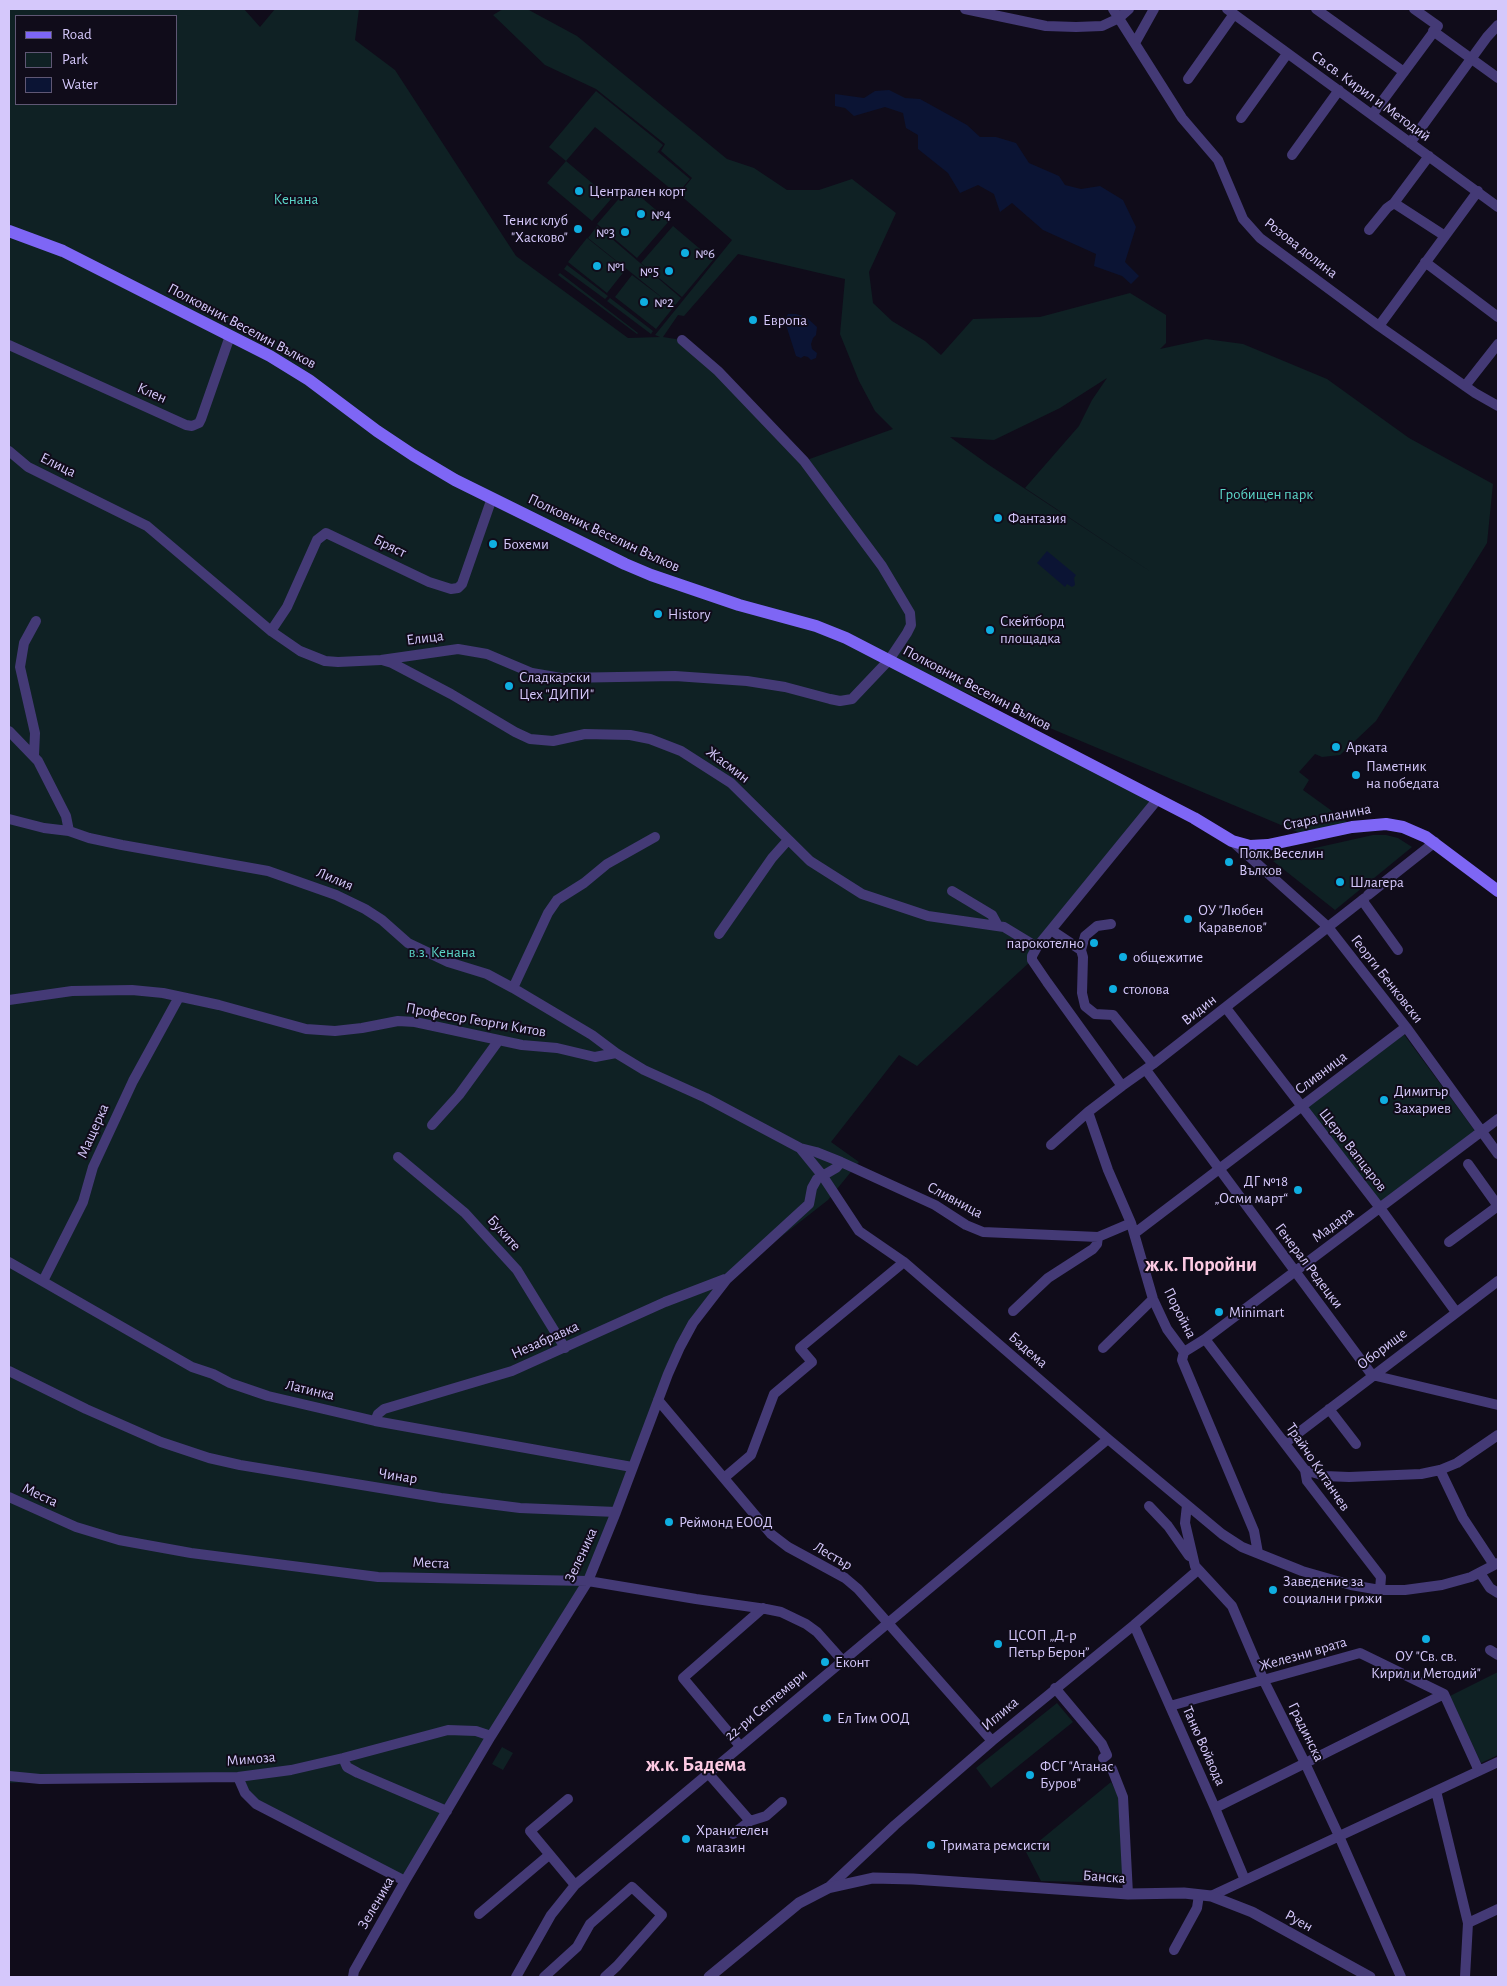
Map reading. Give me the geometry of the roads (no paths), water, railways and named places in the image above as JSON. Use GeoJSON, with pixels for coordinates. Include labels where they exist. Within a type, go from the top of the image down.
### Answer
{"type":"FeatureCollection","features":[{"type":"Feature","properties":{"kind":"main road","name":"Полковник Веселин Вълков"},"geometry":{"type":"LineString","coordinates":[[9,231],[63,251],[270,356],[309,380],[377,431],[455,480],[651,575],[716,598],[816,626],[846,638],[1194,818],[1232,841]]}},
{"type":"Feature","properties":{"kind":"main road","name":"Стара планина"},"geometry":{"type":"LineString","coordinates":[[1232,841],[1250,846],[1268,845],[1352,827],[1386,824],[1403,827],[1435,842],[1498,891]]}},
{"type":"Feature","properties":{"kind":"street"},"geometry":{"type":"LineString","coordinates":[[965,9],[1046,26],[1102,26],[1116,13],[1129,9]]}},
{"type":"Feature","properties":{"kind":"street"},"geometry":{"type":"LineString","coordinates":[[1135,43],[1154,9]]}},
{"type":"Feature","properties":{"kind":"street"},"geometry":{"type":"LineString","coordinates":[[1316,9],[1404,72]]}},
{"type":"Feature","properties":{"kind":"street"},"geometry":{"type":"LineString","coordinates":[[1414,9],[1471,59],[1498,78]]}},
{"type":"Feature","properties":{"kind":"street"},"geometry":{"type":"LineString","coordinates":[[1188,79],[1230,11]]}},
{"type":"Feature","properties":{"kind":"street","name":"Св.св. Кирил и Методий"},"geometry":{"type":"LineString","coordinates":[[1230,11],[1498,207]]}},
{"type":"Feature","properties":{"kind":"street","name":"Розова долина"},"geometry":{"type":"LineString","coordinates":[[1116,13],[1182,118],[1218,160],[1243,219],[1260,238],[1379,326],[1465,386],[1498,406]]}},
{"type":"Feature","properties":{"kind":"street"},"geometry":{"type":"LineString","coordinates":[[1410,143],[1498,25]]}},
{"type":"Feature","properties":{"kind":"street"},"geometry":{"type":"LineString","coordinates":[[1372,115],[1436,28]]}},
{"type":"Feature","properties":{"kind":"street"},"geometry":{"type":"LineString","coordinates":[[1241,118],[1287,54]]}},
{"type":"Feature","properties":{"kind":"street"},"geometry":{"type":"LineString","coordinates":[[1292,155],[1339,90]]}},
{"type":"Feature","properties":{"kind":"street"},"geometry":{"type":"LineString","coordinates":[[1369,230],[1387,208],[1394,203],[1429,156]]}},
{"type":"Feature","properties":{"kind":"street"},"geometry":{"type":"LineString","coordinates":[[1379,326],[1478,192]]}},
{"type":"Feature","properties":{"kind":"street"},"geometry":{"type":"LineString","coordinates":[[1394,203],[1445,236]]}},
{"type":"Feature","properties":{"kind":"street"},"geometry":{"type":"LineString","coordinates":[[1425,262],[1498,317]]}},
{"type":"Feature","properties":{"kind":"street","name":"Клен"},"geometry":{"type":"LineString","coordinates":[[9,345],[186,425],[192,426],[199,423],[201,419],[230,336]]}},
{"type":"Feature","properties":{"kind":"street","name":"Елица"},"geometry":{"type":"LineString","coordinates":[[9,451],[28,467],[146,526],[271,631],[300,651],[325,661],[381,660],[458,649],[486,654],[532,672],[561,678],[675,676],[747,681],[785,687],[840,701],[852,699],[889,660],[908,633],[911,618],[903,600],[882,566],[804,461],[718,371],[682,340]]}},
{"type":"Feature","properties":{"kind":"street"},"geometry":{"type":"LineString","coordinates":[[1465,386],[1498,344]]}},
{"type":"Feature","properties":{"kind":"street","name":"Бряст"},"geometry":{"type":"LineString","coordinates":[[271,631],[287,607],[317,540],[326,533],[429,582],[451,589],[458,588],[462,584],[492,498]]}},
{"type":"Feature","properties":{"kind":"street"},"geometry":{"type":"LineString","coordinates":[[34,755],[35,733],[20,667],[24,643],[36,621]]}},
{"type":"Feature","properties":{"kind":"street","name":"Жасмин"},"geometry":{"type":"LineString","coordinates":[[381,660],[392,663],[409,672],[530,739],[553,741],[585,734],[630,735],[650,739],[682,751],[731,783],[810,861],[862,894],[928,916],[998,926],[1014,932],[1037,947]]}},
{"type":"Feature","properties":{"kind":"street"},"geometry":{"type":"LineString","coordinates":[[9,731],[34,755],[66,816],[69,831]]}},
{"type":"Feature","properties":{"kind":"street"},"geometry":{"type":"LineString","coordinates":[[1122,1086],[1034,964],[1032,956],[1037,947],[1157,800]]}},
{"type":"Feature","properties":{"kind":"street","name":"Лилия"},"geometry":{"type":"LineString","coordinates":[[9,819],[44,828],[69,831],[89,838],[122,845],[238,864],[288,876],[365,909],[382,920],[408,943],[423,951],[486,974],[513,988],[592,1035],[616,1054]]}},
{"type":"Feature","properties":{"kind":"street"},"geometry":{"type":"LineString","coordinates":[[513,988],[548,912],[557,900],[584,884],[607,864],[655,838]]}},
{"type":"Feature","properties":{"kind":"street"},"geometry":{"type":"LineString","coordinates":[[719,934],[772,858],[788,840]]}},
{"type":"Feature","properties":{"kind":"street","name":"Георги Бенковски"},"geometry":{"type":"LineString","coordinates":[[1232,841],[1328,927],[1406,1027],[1498,1154]]}},
{"type":"Feature","properties":{"kind":"street","name":"Видин"},"geometry":{"type":"LineString","coordinates":[[1051,1145],[1088,1112],[1226,1008],[1435,842]]}},
{"type":"Feature","properties":{"kind":"street"},"geometry":{"type":"LineString","coordinates":[[952,890],[992,915],[998,926]]}},
{"type":"Feature","properties":{"kind":"street"},"geometry":{"type":"LineString","coordinates":[[1365,898],[1398,950]]}},
{"type":"Feature","properties":{"kind":"street"},"geometry":{"type":"LineString","coordinates":[[1051,930],[1082,950],[1085,936],[1097,926],[1111,924]]}},
{"type":"Feature","properties":{"kind":"street","name":"Генерал Редецки"},"geometry":{"type":"LineString","coordinates":[[1082,950],[1082,993],[1085,1006],[1096,1014],[1113,1015],[1218,1170],[1372,1375]]}},
{"type":"Feature","properties":{"kind":"street","name":"Професор Георги Китов"},"geometry":{"type":"LineString","coordinates":[[9,1000],[72,991],[103,990],[163,993],[219,1005],[306,1029],[335,1030],[406,1021],[434,1025],[522,1045],[557,1048],[595,1056],[616,1054]]}},
{"type":"Feature","properties":{"kind":"street","name":"Мащерка"},"geometry":{"type":"LineString","coordinates":[[43,1281],[83,1202],[93,1167],[129,1089],[179,997]]}},
{"type":"Feature","properties":{"kind":"street","name":"Щерю Вапцаров"},"geometry":{"type":"LineString","coordinates":[[1226,1008],[1380,1208],[1456,1312]]}},
{"type":"Feature","properties":{"kind":"street","name":"Сливница"},"geometry":{"type":"LineString","coordinates":[[1135,1233],[1406,1027]]}},
{"type":"Feature","properties":{"kind":"street"},"geometry":{"type":"LineString","coordinates":[[432,1125],[459,1095],[498,1040]]}},
{"type":"Feature","properties":{"kind":"street"},"geometry":{"type":"LineString","coordinates":[[616,1054],[644,1070],[706,1098],[800,1148]]}},
{"type":"Feature","properties":{"kind":"street","name":"Поройна"},"geometry":{"type":"LineString","coordinates":[[1088,1112],[1108,1170],[1135,1233],[1153,1299],[1167,1329],[1184,1352],[1182,1360],[1254,1531],[1258,1553]]}},
{"type":"Feature","properties":{"kind":"street","name":"Мадара"},"geometry":{"type":"LineString","coordinates":[[1184,1352],[1205,1339],[1498,1119]]}},
{"type":"Feature","properties":{"kind":"street","name":"Сливница"},"geometry":{"type":"LineString","coordinates":[[800,1148],[841,1162],[935,1205],[966,1225],[983,1232],[1098,1238],[1131,1223]]}},
{"type":"Feature","properties":{"kind":"street","name":"Бадема"},"geometry":{"type":"LineString","coordinates":[[800,1148],[822,1175],[859,1231],[904,1262],[1108,1440],[1222,1534],[1242,1547],[1302,1571],[1351,1585],[1380,1590],[1405,1590],[1442,1585],[1470,1577],[1496,1564]]}},
{"type":"Feature","properties":{"kind":"street","name":"Буките"},"geometry":{"type":"LineString","coordinates":[[398,1158],[465,1214],[517,1270],[565,1348]]}},
{"type":"Feature","properties":{"kind":"street","name":"Зеленика"},"geometry":{"type":"LineString","coordinates":[[353,1977],[354,1971],[491,1736],[588,1581],[658,1400],[680,1347],[694,1323],[727,1279],[809,1204],[814,1183],[822,1175],[836,1168],[841,1162]]}},
{"type":"Feature","properties":{"kind":"street"},"geometry":{"type":"LineString","coordinates":[[1449,1242],[1498,1206],[1468,1164]]}},
{"type":"Feature","properties":{"kind":"street"},"geometry":{"type":"LineString","coordinates":[[1013,1311],[1048,1278],[1093,1249],[1097,1244],[1098,1238]]}},
{"type":"Feature","properties":{"kind":"street","name":"Латинка"},"geometry":{"type":"LineString","coordinates":[[9,1262],[192,1367],[268,1396],[375,1421],[632,1467]]}},
{"type":"Feature","properties":{"kind":"street"},"geometry":{"type":"LineString","coordinates":[[724,1478],[751,1455],[774,1394],[812,1362],[800,1348],[904,1262]]}},
{"type":"Feature","properties":{"kind":"street","name":"Незабравка"},"geometry":{"type":"LineString","coordinates":[[375,1421],[378,1414],[384,1409],[512,1371],[665,1302],[727,1279]]}},
{"type":"Feature","properties":{"kind":"street","name":"Оборище"},"geometry":{"type":"LineString","coordinates":[[1285,1443],[1498,1281]]}},
{"type":"Feature","properties":{"kind":"street"},"geometry":{"type":"LineString","coordinates":[[1103,1348],[1153,1299]]}},
{"type":"Feature","properties":{"kind":"street","name":"Трайчо Китанчев"},"geometry":{"type":"LineString","coordinates":[[1205,1339],[1305,1470],[1307,1481],[1380,1577],[1380,1590]]}},
{"type":"Feature","properties":{"kind":"street","name":"Чинар"},"geometry":{"type":"LineString","coordinates":[[9,1371],[86,1409],[179,1448],[209,1458],[265,1470],[441,1498],[520,1508],[616,1512]]}},
{"type":"Feature","properties":{"kind":"street"},"geometry":{"type":"LineString","coordinates":[[1372,1375],[1498,1405]]}},
{"type":"Feature","properties":{"kind":"street","name":"Лестър"},"geometry":{"type":"LineString","coordinates":[[658,1400],[779,1542],[844,1578],[858,1589],[992,1740]]}},
{"type":"Feature","properties":{"kind":"street"},"geometry":{"type":"LineString","coordinates":[[1329,1409],[1356,1444]]}},
{"type":"Feature","properties":{"kind":"street"},"geometry":{"type":"LineString","coordinates":[[1305,1470],[1325,1476],[1408,1476],[1440,1470],[1471,1455],[1498,1435]]}},
{"type":"Feature","properties":{"kind":"street","name":"22-ри Септември"},"geometry":{"type":"LineString","coordinates":[[516,1977],[551,1915],[575,1885],[842,1660],[1108,1440]]}},
{"type":"Feature","properties":{"kind":"street"},"geometry":{"type":"LineString","coordinates":[[1440,1470],[1462,1518],[1496,1564]]}},
{"type":"Feature","properties":{"kind":"street","name":"Места"},"geometry":{"type":"LineString","coordinates":[[9,1497],[76,1527],[118,1540],[191,1554],[378,1577],[588,1581],[763,1608],[782,1612],[806,1624],[817,1632],[842,1660]]}},
{"type":"Feature","properties":{"kind":"street"},"geometry":{"type":"LineString","coordinates":[[1187,1505],[1185,1522],[1197,1568]]}},
{"type":"Feature","properties":{"kind":"street","name":"Градинска"},"geometry":{"type":"LineString","coordinates":[[1149,1506],[1168,1526],[1197,1568],[1232,1606],[1264,1681],[1339,1836],[1400,1977]]}},
{"type":"Feature","properties":{"kind":"street","name":"Иглика"},"geometry":{"type":"LineString","coordinates":[[828,1888],[895,1825],[992,1740],[1134,1625],[1197,1568]]}},
{"type":"Feature","properties":{"kind":"street"},"geometry":{"type":"LineString","coordinates":[[1482,1576],[1490,1588],[1498,1593]]}},
{"type":"Feature","properties":{"kind":"street"},"geometry":{"type":"LineString","coordinates":[[740,1746],[683,1678],[763,1608]]}},
{"type":"Feature","properties":{"kind":"street","name":"Таню Войвода"},"geometry":{"type":"LineString","coordinates":[[1134,1625],[1245,1880]]}},
{"type":"Feature","properties":{"kind":"street","name":"Железни врата"},"geometry":{"type":"LineString","coordinates":[[1170,1706],[1360,1653],[1444,1694]]}},
{"type":"Feature","properties":{"kind":"street"},"geometry":{"type":"LineString","coordinates":[[1055,1688],[1102,1744],[1107,1755],[1103,1758]]}},
{"type":"Feature","properties":{"kind":"street"},"geometry":{"type":"LineString","coordinates":[[1215,1808],[1444,1694],[1479,1771]]}},
{"type":"Feature","properties":{"kind":"street","name":"Мимоза"},"geometry":{"type":"LineString","coordinates":[[9,1776],[40,1779],[238,1777],[291,1770],[448,1730],[476,1731],[491,1736]]}},
{"type":"Feature","properties":{"kind":"street"},"geometry":{"type":"LineString","coordinates":[[344,1758],[347,1767],[358,1773],[447,1811]]}},
{"type":"Feature","properties":{"kind":"street","name":"Банска"},"geometry":{"type":"LineString","coordinates":[[709,1977],[800,1903],[828,1888],[860,1880],[893,1878],[1128,1894],[1205,1895],[1245,1880],[1498,1762]]}},
{"type":"Feature","properties":{"kind":"street"},"geometry":{"type":"LineString","coordinates":[[1112,1769],[1123,1797],[1128,1894]]}},
{"type":"Feature","properties":{"kind":"street"},"geometry":{"type":"LineString","coordinates":[[708,1773],[750,1822]]}},
{"type":"Feature","properties":{"kind":"street"},"geometry":{"type":"LineString","coordinates":[[238,1777],[246,1793],[256,1804],[406,1881]]}},
{"type":"Feature","properties":{"kind":"street"},"geometry":{"type":"LineString","coordinates":[[1436,1791],[1468,1923],[1465,1977]]}},
{"type":"Feature","properties":{"kind":"street"},"geometry":{"type":"LineString","coordinates":[[568,1799],[530,1831],[575,1885]]}},
{"type":"Feature","properties":{"kind":"street"},"geometry":{"type":"LineString","coordinates":[[733,1834],[750,1822],[766,1816],[782,1802]]}},
{"type":"Feature","properties":{"kind":"street"},"geometry":{"type":"LineString","coordinates":[[479,1914],[549,1855]]}},
{"type":"Feature","properties":{"kind":"street"},"geometry":{"type":"LineString","coordinates":[[544,1977],[577,1948],[590,1924],[632,1887],[662,1916],[605,1977]]}},
{"type":"Feature","properties":{"kind":"street"},"geometry":{"type":"LineString","coordinates":[[1174,1950],[1205,1895]]}},
{"type":"Feature","properties":{"kind":"street","name":"Руен"},"geometry":{"type":"LineString","coordinates":[[1205,1895],[1252,1912],[1370,1977]]}},
{"type":"Feature","properties":{"kind":"street"},"geometry":{"type":"LineString","coordinates":[[1468,1923],[1498,1909]]}},
{"type":"Feature","properties":{"kind":"water"},"geometry":{"type":"Polygon","coordinates":[[[889,90],[905,98],[920,99],[967,125],[980,137],[996,137],[1016,143],[1029,163],[1059,176],[1065,185],[1081,189],[1100,186],[1123,200],[1136,227],[1125,262],[1139,276],[1131,284],[1122,276],[1094,266],[1096,254],[1043,230],[1012,203],[1000,212],[994,194],[978,185],[960,193],[948,173],[918,149],[918,135],[906,128],[903,113],[885,107],[854,116],[845,108],[835,106],[835,94],[864,98],[875,91],[889,90]]]}},
{"type":"Feature","properties":{"kind":"water"},"geometry":{"type":"Polygon","coordinates":[[[788,314],[806,317],[817,327],[816,335],[811,344],[812,349],[817,353],[816,358],[811,360],[808,357],[804,356],[801,358],[796,356],[786,325],[785,319],[788,314]]]}},
{"type":"Feature","properties":{"kind":"water"},"geometry":{"type":"Polygon","coordinates":[[[1047,551],[1076,575],[1074,578],[1075,585],[1072,587],[1067,584],[1065,587],[1037,563],[1047,551]]]}},
{"type":"Feature","properties":{"kind":"place","name":"Централен корт"},"geometry":{"type":"Point","coordinates":[579,191]}},
{"type":"Feature","properties":{"kind":"place","name":"№4"},"geometry":{"type":"Point","coordinates":[641,214]}},
{"type":"Feature","properties":{"kind":"place","name":"Тенис клуб \"Хасково\""},"geometry":{"type":"Point","coordinates":[578,229]}},
{"type":"Feature","properties":{"kind":"place","name":"№3"},"geometry":{"type":"Point","coordinates":[625,232]}},
{"type":"Feature","properties":{"kind":"place","name":"№6"},"geometry":{"type":"Point","coordinates":[685,253]}},
{"type":"Feature","properties":{"kind":"place","name":"№1"},"geometry":{"type":"Point","coordinates":[597,266]}},
{"type":"Feature","properties":{"kind":"place","name":"№5"},"geometry":{"type":"Point","coordinates":[669,271]}},
{"type":"Feature","properties":{"kind":"place","name":"№2"},"geometry":{"type":"Point","coordinates":[644,302]}},
{"type":"Feature","properties":{"kind":"place","name":"Европа"},"geometry":{"type":"Point","coordinates":[753,320]}},
{"type":"Feature","properties":{"kind":"place","name":"Фантазия"},"geometry":{"type":"Point","coordinates":[998,518]}},
{"type":"Feature","properties":{"kind":"place","name":"Бохеми"},"geometry":{"type":"Point","coordinates":[493,544]}},
{"type":"Feature","properties":{"kind":"place","name":"History"},"geometry":{"type":"Point","coordinates":[658,614]}},
{"type":"Feature","properties":{"kind":"place","name":"Скейтборд площадка"},"geometry":{"type":"Point","coordinates":[990,630]}},
{"type":"Feature","properties":{"kind":"place","name":"Сладкарски Цех \"ДИПИ\""},"geometry":{"type":"Point","coordinates":[509,686]}},
{"type":"Feature","properties":{"kind":"place","name":"Арката"},"geometry":{"type":"Point","coordinates":[1336,747]}},
{"type":"Feature","properties":{"kind":"place","name":"Паметник на победата"},"geometry":{"type":"Point","coordinates":[1356,775]}},
{"type":"Feature","properties":{"kind":"place","name":"Полк.Веселин Вълков"},"geometry":{"type":"Point","coordinates":[1229,862]}},
{"type":"Feature","properties":{"kind":"place","name":"Шлагера"},"geometry":{"type":"Point","coordinates":[1340,882]}},
{"type":"Feature","properties":{"kind":"place","name":"ОУ \"Любен Каравелов\""},"geometry":{"type":"Point","coordinates":[1188,919]}},
{"type":"Feature","properties":{"kind":"place","name":"парокотелно"},"geometry":{"type":"Point","coordinates":[1094,943]}},
{"type":"Feature","properties":{"kind":"place","name":"общежитие"},"geometry":{"type":"Point","coordinates":[1123,957]}},
{"type":"Feature","properties":{"kind":"place","name":"столова"},"geometry":{"type":"Point","coordinates":[1113,989]}},
{"type":"Feature","properties":{"kind":"place","name":"Димитър Захариев"},"geometry":{"type":"Point","coordinates":[1384,1100]}},
{"type":"Feature","properties":{"kind":"place","name":"ДГ №18 „Осми март“"},"geometry":{"type":"Point","coordinates":[1298,1190]}},
{"type":"Feature","properties":{"kind":"place","name":"Minimart"},"geometry":{"type":"Point","coordinates":[1219,1312]}},
{"type":"Feature","properties":{"kind":"place","name":"Реймонд ЕООД"},"geometry":{"type":"Point","coordinates":[669,1522]}},
{"type":"Feature","properties":{"kind":"place","name":"Заведение за социални грижи"},"geometry":{"type":"Point","coordinates":[1273,1590]}},
{"type":"Feature","properties":{"kind":"place","name":"ОУ \"Св. св. Кирил и Методий\""},"geometry":{"type":"Point","coordinates":[1426,1639]}},
{"type":"Feature","properties":{"kind":"place","name":"ЦСОП „Д-р Петър Берон”"},"geometry":{"type":"Point","coordinates":[998,1644]}},
{"type":"Feature","properties":{"kind":"place","name":"Еконт"},"geometry":{"type":"Point","coordinates":[825,1662]}},
{"type":"Feature","properties":{"kind":"place","name":"Ел Тим ООД"},"geometry":{"type":"Point","coordinates":[827,1718]}},
{"type":"Feature","properties":{"kind":"place","name":"ФСГ \"Атанас Буров\""},"geometry":{"type":"Point","coordinates":[1030,1775]}},
{"type":"Feature","properties":{"kind":"place","name":"Хранителен магазин"},"geometry":{"type":"Point","coordinates":[686,1839]}},
{"type":"Feature","properties":{"kind":"place","name":"Тримата ремсисти"},"geometry":{"type":"Point","coordinates":[931,1845]}},
{"type":"Feature","properties":{"kind":"district","name":"ж.к. Поройни"},"geometry":{"type":"Point","coordinates":[1201,1265]}},
{"type":"Feature","properties":{"kind":"district","name":"ж.к. Бадема"},"geometry":{"type":"Point","coordinates":[696,1765]}},
{"type":"Feature","properties":{"kind":"park label","name":"Кенана"},"geometry":{"type":"Point","coordinates":[296,199]}},
{"type":"Feature","properties":{"kind":"park label","name":"Гробищен парк"},"geometry":{"type":"Point","coordinates":[1266,494]}},
{"type":"Feature","properties":{"kind":"park label","name":"в.з. Кенана"},"geometry":{"type":"Point","coordinates":[442,952]}}]}
